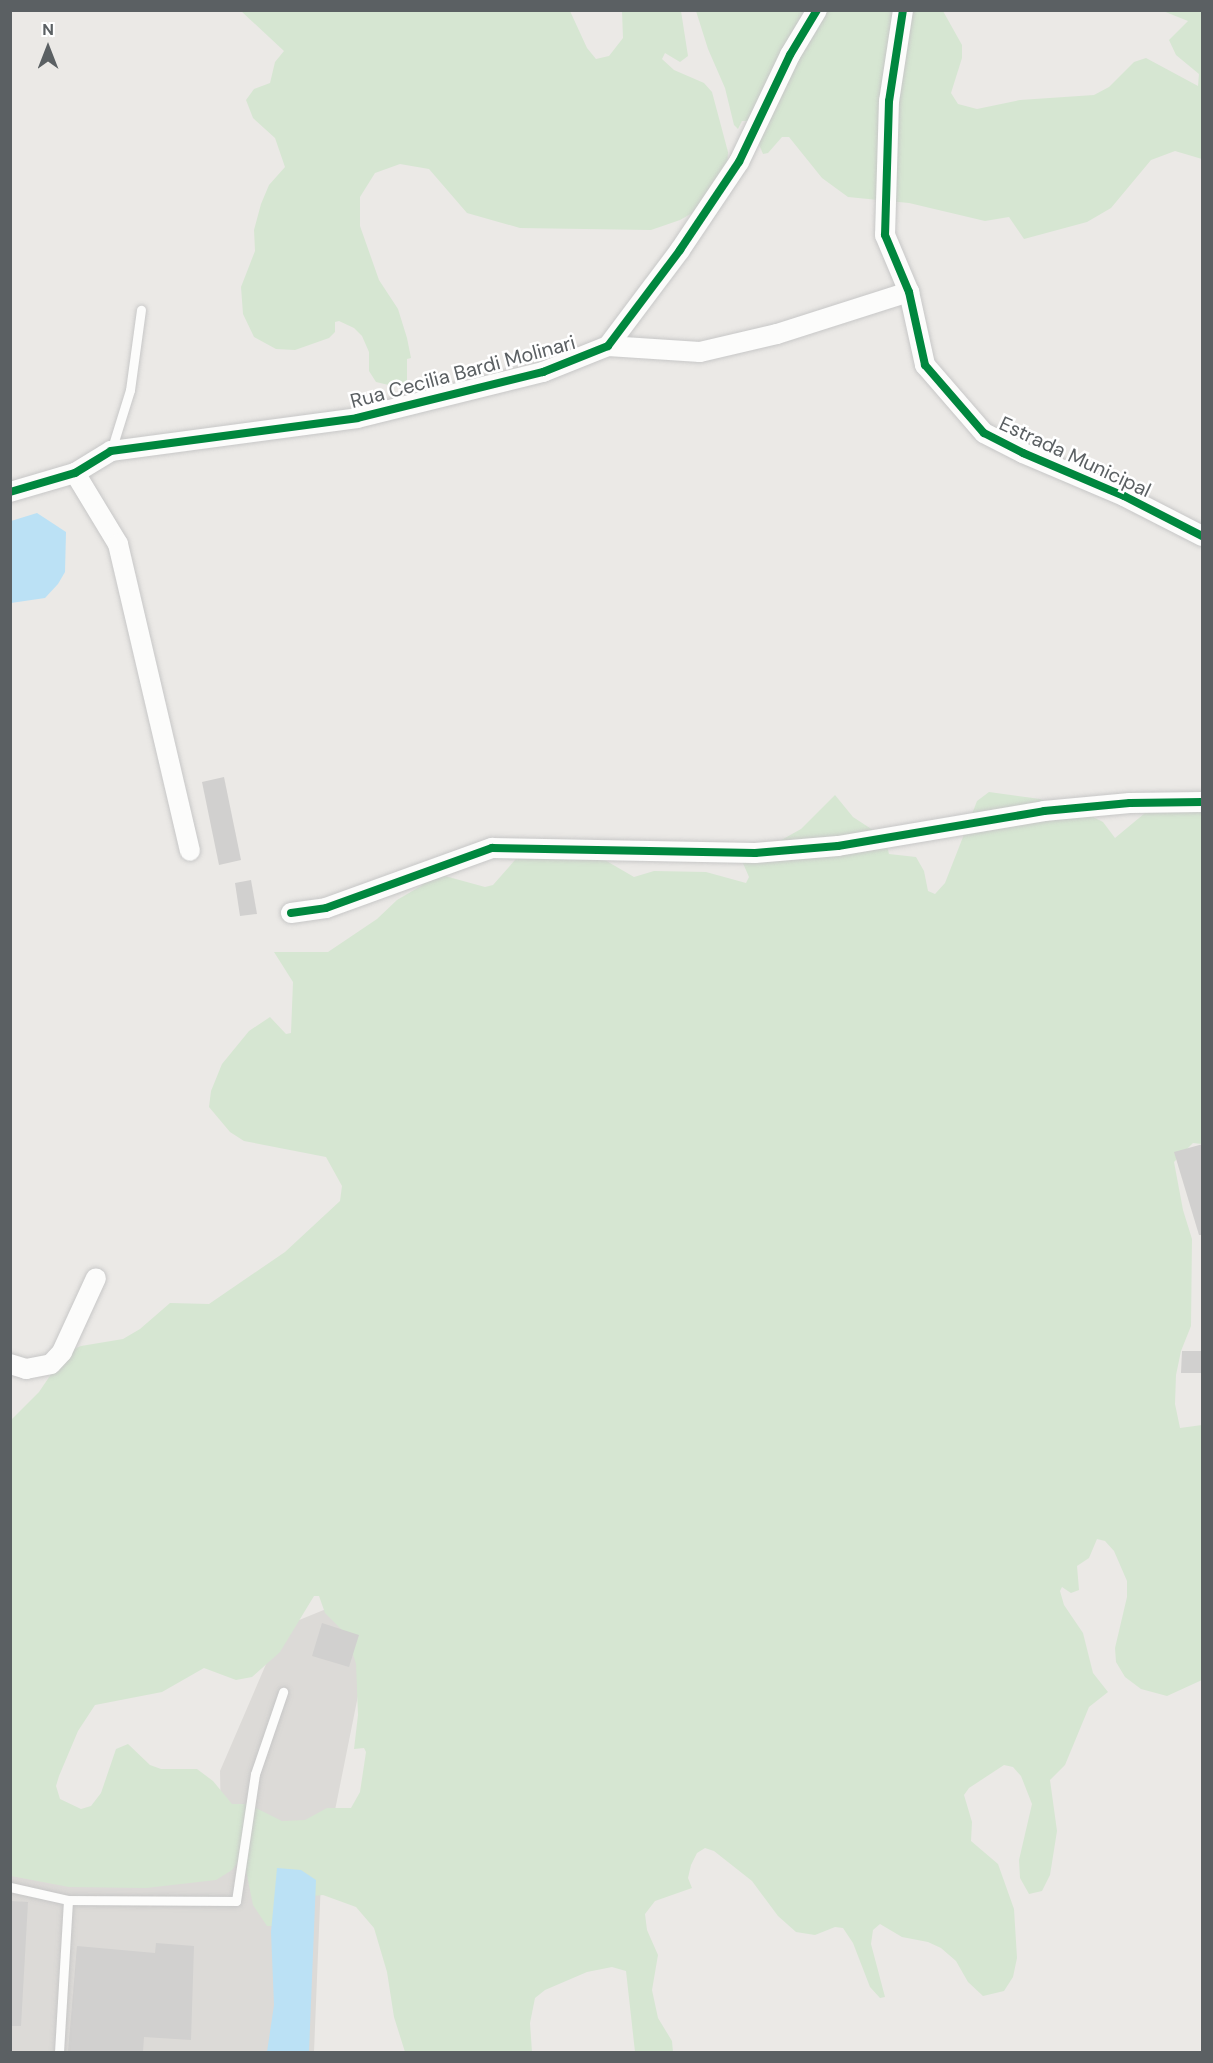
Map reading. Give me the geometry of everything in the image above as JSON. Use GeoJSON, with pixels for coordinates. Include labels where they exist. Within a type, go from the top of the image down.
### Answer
{"type":"FeatureCollection","features":[{"type":"Feature","properties":{"kind":"street"},"geometry":{"type":"LineString","coordinates":[[608,346],[674,259],[739,162],[790,55],[817,10]]}},
{"type":"Feature","properties":{"kind":"street","name":"Estrada Municipal"},"geometry":{"type":"LineString","coordinates":[[903,10],[889,101],[885,235],[909,292],[925,365],[984,434],[1124,496],[1203,536]]}},
{"type":"Feature","properties":{"kind":"street"},"geometry":{"type":"LineString","coordinates":[[608,346],[700,352],[777,334],[909,292]]}},
{"type":"Feature","properties":{"kind":"street","name":"Rua Cecilia Bardi Molinari"},"geometry":{"type":"LineString","coordinates":[[10,492],[75,473],[111,451],[357,418],[543,372],[608,346]]}},
{"type":"Feature","properties":{"kind":"street"},"geometry":{"type":"LineString","coordinates":[[75,473],[118,544],[190,851]]}},
{"type":"Feature","properties":{"kind":"street"},"geometry":{"type":"LineString","coordinates":[[291,913],[326,908],[492,848],[755,853],[838,846],[1044,811],[1130,803],[1203,802]]}},
{"type":"Feature","properties":{"kind":"street"},"geometry":{"type":"LineString","coordinates":[[10,1364],[26,1369],[51,1364],[62,1352],[96,1278]]}},
{"type":"Feature","properties":{"kind":"lane"},"geometry":{"type":"LineString","coordinates":[[111,451],[130,390],[141,310]]}},
{"type":"Feature","properties":{"kind":"lane"},"geometry":{"type":"LineString","coordinates":[[10,1887],[68,1900],[236,1901],[255,1774],[283,1692]]}},
{"type":"Feature","properties":{"kind":"lane"},"geometry":{"type":"LineString","coordinates":[[59,2052],[68,1900]]}},
{"type":"Feature","properties":{"kind":"shaded area"},"geometry":{"type":"Polygon","coordinates":[[[336,1605],[372,1626],[321,1880],[314,2052],[11,2052],[10,1872],[222,1875],[220,1771],[282,1627],[336,1605]]]}},
{"type":"Feature","properties":{"kind":"green space"},"geometry":{"type":"Polygon","coordinates":[[[241,11],[570,11],[587,48],[596,59],[609,56],[623,38],[622,11],[681,11],[688,56],[680,62],[665,53],[662,59],[674,70],[704,83],[712,92],[728,152],[727,172],[708,204],[680,220],[651,230],[520,228],[467,213],[429,169],[400,164],[375,173],[360,197],[360,226],[379,280],[398,309],[407,338],[411,358],[407,359],[407,380],[404,385],[393,386],[376,382],[369,371],[369,352],[362,336],[354,328],[339,321],[335,322],[335,332],[329,338],[295,350],[276,349],[254,337],[243,314],[241,287],[255,251],[254,230],[261,204],[269,185],[285,167],[275,138],[253,118],[246,100],[254,89],[270,83],[275,62],[284,51],[241,11]]]}},
{"type":"Feature","properties":{"kind":"green space"},"geometry":{"type":"Polygon","coordinates":[[[696,11],[943,11],[962,45],[962,58],[951,93],[958,104],[977,109],[1020,100],[1094,95],[1109,87],[1134,62],[1146,58],[1198,86],[1199,74],[1176,55],[1169,40],[1188,21],[1163,11],[1202,11],[1202,159],[1175,151],[1151,160],[1111,208],[1087,222],[1024,239],[1009,217],[985,221],[909,203],[848,197],[822,178],[789,137],[782,137],[768,153],[763,154],[749,121],[742,121],[738,129],[734,125],[725,88],[708,49],[696,11]]]}},
{"type":"Feature","properties":{"kind":"green space"},"geometry":{"type":"Polygon","coordinates":[[[989,792],[1040,799],[1076,816],[1093,817],[1103,822],[1115,838],[1145,813],[1176,808],[1202,798],[1202,1144],[1193,1143],[1174,1162],[1183,1210],[1192,1239],[1191,1326],[1181,1351],[1176,1375],[1175,1404],[1180,1428],[1202,1425],[1202,1680],[1167,1696],[1141,1689],[1125,1677],[1116,1662],[1115,1648],[1127,1597],[1127,1581],[1114,1551],[1105,1541],[1097,1539],[1089,1558],[1077,1566],[1079,1590],[1071,1593],[1062,1587],[1060,1591],[1064,1605],[1083,1633],[1093,1673],[1108,1692],[1089,1707],[1065,1765],[1050,1780],[1057,1831],[1050,1875],[1042,1891],[1029,1894],[1020,1878],[1019,1860],[1032,1804],[1021,1776],[1013,1767],[1004,1765],[969,1788],[964,1795],[972,1822],[971,1841],[998,1864],[1014,1909],[1017,1958],[1013,1977],[1004,1991],[983,1996],[968,1982],[956,1961],[941,1948],[928,1942],[902,1937],[880,1924],[873,1930],[871,1944],[885,1997],[880,1998],[870,1987],[853,1943],[843,1928],[835,1927],[815,1935],[796,1932],[778,1916],[752,1881],[714,1851],[705,1848],[697,1853],[691,1865],[688,1878],[692,1888],[655,1901],[645,1914],[647,1930],[658,1955],[652,1990],[658,2018],[672,2041],[673,2052],[635,2052],[626,1971],[612,1967],[587,1972],[545,1990],[535,1998],[530,2023],[532,2052],[405,2052],[394,2017],[387,1972],[374,1928],[356,1907],[323,1895],[292,1898],[277,1926],[267,1926],[253,1905],[243,1856],[232,1870],[216,1880],[146,1888],[69,1887],[11,1876],[10,1421],[39,1392],[66,1352],[81,1346],[123,1339],[140,1329],[170,1303],[209,1304],[285,1252],[340,1201],[342,1186],[326,1157],[244,1141],[230,1132],[209,1107],[211,1091],[222,1064],[249,1031],[270,1017],[286,1034],[291,1033],[293,982],[274,952],[328,952],[377,919],[397,900],[421,886],[434,873],[485,887],[493,885],[522,852],[591,852],[634,877],[654,871],[706,872],[746,883],[749,877],[739,854],[776,843],[801,829],[835,795],[853,817],[885,838],[889,854],[916,857],[924,871],[928,891],[935,894],[945,883],[977,801],[989,792]],[[314,1596],[280,1652],[252,1677],[236,1680],[204,1668],[162,1692],[95,1705],[78,1731],[59,1776],[56,1786],[60,1799],[81,1809],[91,1806],[101,1793],[116,1749],[128,1744],[150,1765],[161,1769],[197,1769],[213,1781],[232,1804],[248,1804],[282,1821],[305,1820],[327,1808],[351,1808],[360,1792],[366,1752],[364,1748],[354,1749],[358,1715],[356,1664],[347,1635],[325,1613],[319,1596],[314,1596]]]}},
{"type":"Feature","properties":{"kind":"water"},"geometry":{"type":"Polygon","coordinates":[[[37,513],[66,532],[65,572],[45,598],[11,603],[11,521],[37,513]]]}},
{"type":"Feature","properties":{"kind":"water"},"geometry":{"type":"Polygon","coordinates":[[[277,1868],[301,1870],[316,1880],[309,2052],[267,2052],[274,2005],[271,1932],[277,1868]]]}},
{"type":"Feature","properties":{"kind":"building"},"geometry":{"type":"Polygon","coordinates":[[[224,777],[241,860],[219,865],[202,782],[224,777]]]}},
{"type":"Feature","properties":{"kind":"building"},"geometry":{"type":"Polygon","coordinates":[[[251,880],[257,914],[240,916],[235,883],[251,880]]]}},
{"type":"Feature","properties":{"kind":"building"},"geometry":{"type":"Polygon","coordinates":[[[1203,1144],[1203,1235],[1199,1235],[1174,1152],[1203,1144]]]}},
{"type":"Feature","properties":{"kind":"building"},"geometry":{"type":"Polygon","coordinates":[[[1182,1351],[1203,1351],[1203,1373],[1181,1373],[1182,1351]]]}},
{"type":"Feature","properties":{"kind":"building"},"geometry":{"type":"Polygon","coordinates":[[[322,1623],[359,1635],[349,1667],[312,1656],[322,1623]]]}},
{"type":"Feature","properties":{"kind":"building"},"geometry":{"type":"Polygon","coordinates":[[[10,1901],[28,1902],[21,2026],[10,2026],[10,1901]]]}},
{"type":"Feature","properties":{"kind":"building"},"geometry":{"type":"Polygon","coordinates":[[[156,1943],[194,1946],[191,2040],[144,2037],[143,2052],[68,2052],[77,1946],[155,1953],[156,1943]]]}},
{"type":"Feature","properties":{"kind":"cycle path"},"geometry":{"type":"LineString","coordinates":[[10,492],[75,473],[111,451],[357,418],[543,372],[608,346],[680,250],[739,162],[790,55],[817,10]]}},
{"type":"Feature","properties":{"kind":"cycle path"},"geometry":{"type":"LineString","coordinates":[[903,10],[889,101],[885,235],[909,292],[925,365],[984,433],[1023,453],[1124,496],[1202,536]]}},
{"type":"Feature","properties":{"kind":"cycle path"},"geometry":{"type":"LineString","coordinates":[[291,913],[326,908],[492,848],[755,853],[838,846],[1044,811],[1130,803],[1202,802]]}}]}
